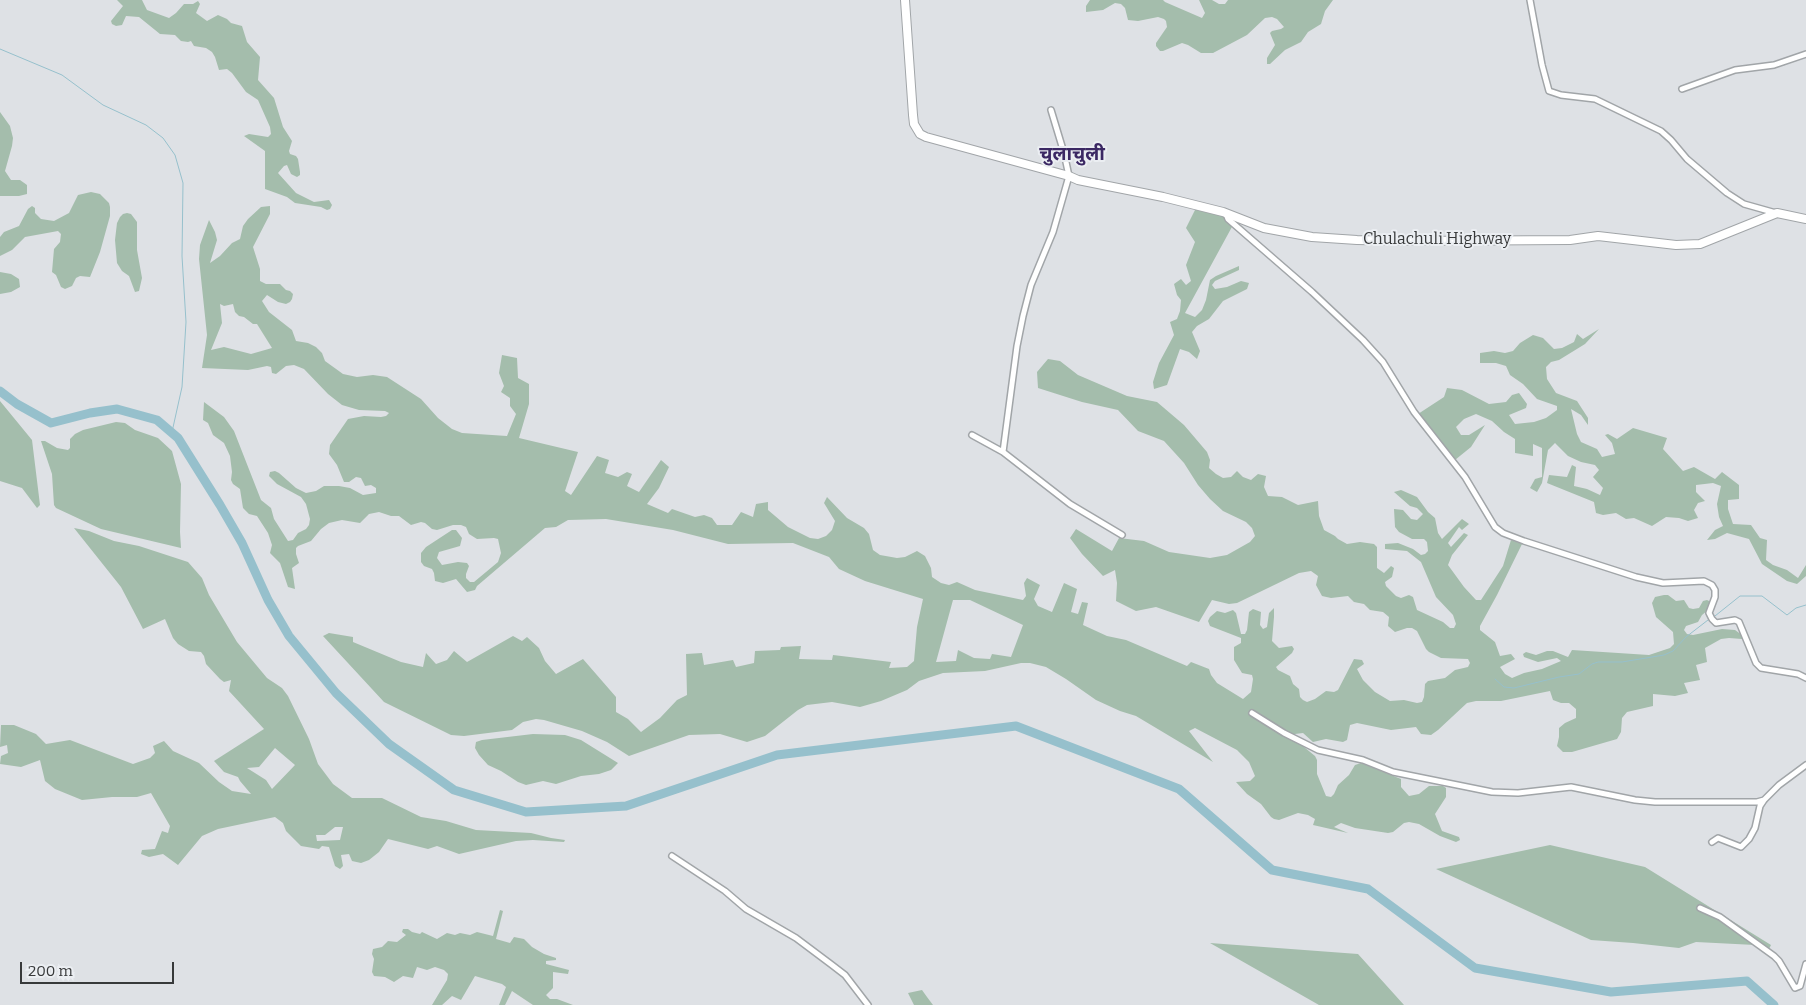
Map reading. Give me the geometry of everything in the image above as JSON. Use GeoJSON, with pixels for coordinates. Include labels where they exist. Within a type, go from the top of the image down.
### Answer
{"type":"FeatureCollection","features":[{"type":"Feature","properties":{"kind":"street","name":"Chulachuli Highway"},"geometry":{"type":"LineString","coordinates":[[904,0],[914,124],[920,134],[935,140],[1078,180],[1163,197],[1226,214],[1264,228],[1291,234],[1337,239],[1407,241],[1570,240],[1598,236],[1676,245],[1700,244],[1777,213]]}},
{"type":"Feature","properties":{"kind":"street"},"geometry":{"type":"LineString","coordinates":[[1530,0],[1542,65],[1549,91],[1561,95],[1595,99],[1661,131],[1687,159],[1727,193],[1744,204],[1806,219]]}},
{"type":"Feature","properties":{"kind":"street"},"geometry":{"type":"LineString","coordinates":[[1682,89],[1735,70],[1774,65],[1806,54]]}},
{"type":"Feature","properties":{"kind":"street"},"geometry":{"type":"LineString","coordinates":[[1003,452],[1017,346],[1023,316],[1031,285],[1053,232],[1069,176],[1051,110]]}},
{"type":"Feature","properties":{"kind":"street"},"geometry":{"type":"LineString","coordinates":[[1226,214],[1228,219],[1312,292],[1384,362],[1414,412],[1465,477],[1495,526],[1503,533],[1524,542],[1636,578],[1663,583],[1704,582],[1712,585],[1715,590],[1710,613],[1712,619],[1716,623],[1735,620],[1739,622],[1756,663],[1760,668],[1798,674],[1806,678]]}},
{"type":"Feature","properties":{"kind":"street"},"geometry":{"type":"LineString","coordinates":[[972,435],[1003,452],[1070,504],[1122,535]]}},
{"type":"Feature","properties":{"kind":"street"},"geometry":{"type":"LineString","coordinates":[[1252,713],[1284,733],[1318,750],[1363,760],[1393,772],[1492,792],[1518,793],[1571,787],[1635,800],[1655,802],[1757,802],[1764,800]]}},
{"type":"Feature","properties":{"kind":"street"},"geometry":{"type":"LineString","coordinates":[[1712,842],[1718,838],[1741,847],[1749,839],[1755,828],[1760,806],[1764,800],[1779,784],[1806,766]]}},
{"type":"Feature","properties":{"kind":"street"},"geometry":{"type":"LineString","coordinates":[[672,856],[725,891],[746,909],[796,938],[832,965],[845,975],[868,1005]]}},
{"type":"Feature","properties":{"kind":"street"},"geometry":{"type":"LineString","coordinates":[[1700,908],[1720,917],[1774,956],[1795,988],[1800,986],[1806,964]]}},
{"type":"Feature","properties":{"kind":"green space"},"geometry":{"type":"Polygon","coordinates":[[[117,0],[142,0],[147,10],[169,18],[184,4],[193,4],[198,1],[200,4],[196,13],[207,21],[218,15],[231,23],[242,26],[247,42],[260,57],[258,80],[274,98],[283,127],[292,141],[290,154],[298,159],[300,175],[297,177],[291,174],[287,165],[278,173],[296,193],[314,202],[329,200],[332,205],[330,209],[295,203],[287,197],[265,189],[265,151],[244,136],[249,134],[268,137],[271,134],[270,127],[258,100],[246,92],[227,69],[219,70],[215,57],[206,48],[194,46],[191,41],[181,41],[175,35],[160,34],[139,17],[126,16],[122,25],[116,26],[112,24],[111,21],[123,6],[117,0]]]}},
{"type":"Feature","properties":{"kind":"green space"},"geometry":{"type":"Polygon","coordinates":[[[1090,0],[1163,0],[1202,18],[1205,13],[1199,0],[1212,0],[1219,4],[1225,4],[1228,0],[1333,0],[1325,11],[1321,24],[1308,32],[1301,42],[1285,50],[1270,64],[1267,64],[1267,58],[1275,45],[1270,33],[1284,27],[1277,19],[1272,17],[1265,18],[1247,35],[1213,53],[1201,53],[1182,43],[1160,51],[1156,43],[1167,27],[1164,19],[1158,17],[1138,21],[1128,20],[1125,8],[1121,4],[1115,3],[1103,10],[1086,12],[1086,6],[1090,0]]]}},
{"type":"Feature","properties":{"kind":"green space"},"geometry":{"type":"Polygon","coordinates":[[[0,112],[10,126],[13,138],[5,171],[11,180],[20,180],[27,185],[27,194],[0,196],[0,112]]]}},
{"type":"Feature","properties":{"kind":"green space"},"geometry":{"type":"Polygon","coordinates":[[[91,192],[100,194],[109,203],[110,216],[100,252],[90,277],[80,276],[76,278],[72,286],[65,289],[61,287],[56,275],[52,272],[54,249],[60,242],[61,234],[58,231],[25,237],[12,250],[0,256],[0,237],[4,232],[19,226],[28,209],[32,206],[35,208],[35,213],[41,219],[54,221],[69,213],[78,195],[91,192]]]}},
{"type":"Feature","properties":{"kind":"green space"},"geometry":{"type":"Polygon","coordinates":[[[270,206],[270,214],[253,247],[260,269],[260,281],[266,284],[280,284],[293,294],[290,302],[286,304],[278,302],[267,295],[262,301],[269,312],[292,330],[296,341],[308,343],[316,347],[322,353],[325,361],[343,374],[357,377],[373,375],[387,377],[421,399],[438,418],[452,429],[462,433],[507,436],[516,414],[510,406],[510,398],[501,392],[504,386],[499,373],[502,355],[517,358],[518,378],[529,384],[529,404],[519,438],[578,452],[565,491],[571,495],[597,456],[609,460],[605,473],[618,477],[627,472],[632,474],[627,486],[639,492],[661,460],[669,467],[659,488],[647,504],[668,513],[672,509],[695,517],[704,515],[712,518],[717,525],[732,525],[741,512],[753,517],[756,504],[768,502],[768,510],[788,527],[810,538],[818,539],[826,536],[832,530],[835,521],[824,503],[827,497],[847,518],[864,528],[869,534],[873,550],[880,555],[897,558],[905,557],[917,551],[925,556],[931,568],[932,577],[941,583],[949,585],[957,582],[975,590],[1023,600],[1026,596],[1024,583],[1027,578],[1040,585],[1034,599],[1038,606],[1052,612],[1064,583],[1077,589],[1071,612],[1078,614],[1082,602],[1088,603],[1083,625],[1107,636],[1126,640],[1187,666],[1191,662],[1209,669],[1217,683],[1243,699],[1251,692],[1252,675],[1242,673],[1234,660],[1234,647],[1241,643],[1241,638],[1210,626],[1208,621],[1217,611],[1225,613],[1233,610],[1236,613],[1241,634],[1245,634],[1249,612],[1253,609],[1261,612],[1260,625],[1263,629],[1267,627],[1269,613],[1274,608],[1272,641],[1279,648],[1292,646],[1294,649],[1276,667],[1290,676],[1293,684],[1299,689],[1300,697],[1307,702],[1326,691],[1334,692],[1338,690],[1354,659],[1362,660],[1364,664],[1357,669],[1363,680],[1375,692],[1390,701],[1404,700],[1417,703],[1422,702],[1425,684],[1428,681],[1445,678],[1455,670],[1468,667],[1470,663],[1468,659],[1441,658],[1429,652],[1417,631],[1407,628],[1395,632],[1388,626],[1389,617],[1383,612],[1370,610],[1364,604],[1354,602],[1348,596],[1331,598],[1322,596],[1316,585],[1318,576],[1311,571],[1299,573],[1237,603],[1229,604],[1212,600],[1199,622],[1156,607],[1136,611],[1116,601],[1117,583],[1115,570],[1103,576],[1082,554],[1070,538],[1076,529],[1112,551],[1119,538],[1144,541],[1169,552],[1210,558],[1227,555],[1250,542],[1255,536],[1252,528],[1246,522],[1223,511],[1210,499],[1198,485],[1184,463],[1164,441],[1138,431],[1118,410],[1082,402],[1038,388],[1037,372],[1048,359],[1060,361],[1078,375],[1127,396],[1157,402],[1184,425],[1207,452],[1210,460],[1209,468],[1223,478],[1231,477],[1237,471],[1243,477],[1251,480],[1258,474],[1266,476],[1264,487],[1268,496],[1282,497],[1298,505],[1318,501],[1319,516],[1324,530],[1347,544],[1360,542],[1374,544],[1377,547],[1377,568],[1384,573],[1391,566],[1394,568],[1392,577],[1385,582],[1386,586],[1396,596],[1401,598],[1409,595],[1413,597],[1417,610],[1443,622],[1450,628],[1454,628],[1456,624],[1453,615],[1436,597],[1421,562],[1407,551],[1385,549],[1385,544],[1398,543],[1413,549],[1421,555],[1428,551],[1427,542],[1424,539],[1412,539],[1399,532],[1395,527],[1394,509],[1403,510],[1411,519],[1417,520],[1423,514],[1394,492],[1401,490],[1417,497],[1435,518],[1438,533],[1442,539],[1462,519],[1469,524],[1462,530],[1459,527],[1448,543],[1451,547],[1464,533],[1468,535],[1452,555],[1448,565],[1476,600],[1481,600],[1503,566],[1511,540],[1522,544],[1480,626],[1480,630],[1495,642],[1500,656],[1511,654],[1515,659],[1500,667],[1505,674],[1512,678],[1561,661],[1557,658],[1538,662],[1524,657],[1523,654],[1526,652],[1536,655],[1553,651],[1568,657],[1572,650],[1649,655],[1670,648],[1674,644],[1673,632],[1656,617],[1652,603],[1655,597],[1664,595],[1668,595],[1676,601],[1684,600],[1689,608],[1693,609],[1699,608],[1703,601],[1711,602],[1708,610],[1698,622],[1686,626],[1684,630],[1687,634],[1693,635],[1722,629],[1735,630],[1742,635],[1742,639],[1721,639],[1705,648],[1707,662],[1696,665],[1700,680],[1684,683],[1688,693],[1675,696],[1653,694],[1653,706],[1627,712],[1622,718],[1621,732],[1617,739],[1572,752],[1563,752],[1557,746],[1559,728],[1576,718],[1576,709],[1569,703],[1553,700],[1550,691],[1501,701],[1467,703],[1431,735],[1421,734],[1416,727],[1391,730],[1357,723],[1350,725],[1347,740],[1343,742],[1326,739],[1313,742],[1303,733],[1295,734],[1293,738],[1315,756],[1317,760],[1317,774],[1326,796],[1331,797],[1338,785],[1349,775],[1355,765],[1361,763],[1401,779],[1401,787],[1409,796],[1419,794],[1429,786],[1443,786],[1446,788],[1446,797],[1435,814],[1442,831],[1459,837],[1460,840],[1456,842],[1440,836],[1419,824],[1409,822],[1388,833],[1355,828],[1341,823],[1334,827],[1348,833],[1313,825],[1315,819],[1298,813],[1279,820],[1274,819],[1261,804],[1247,794],[1236,782],[1250,781],[1255,776],[1249,762],[1237,750],[1195,728],[1189,731],[1213,762],[1136,716],[1096,700],[1046,667],[1030,663],[1021,663],[985,671],[943,673],[919,681],[907,690],[881,701],[860,707],[832,702],[807,705],[765,736],[747,742],[720,734],[689,735],[629,756],[607,742],[582,731],[536,719],[523,722],[512,730],[464,736],[451,735],[384,702],[323,636],[329,633],[353,637],[353,642],[401,662],[423,667],[426,653],[436,664],[447,660],[454,651],[467,662],[513,636],[522,641],[527,637],[539,648],[545,661],[556,674],[583,659],[616,697],[616,712],[628,719],[641,732],[660,718],[677,700],[687,695],[686,654],[702,653],[704,665],[733,660],[736,667],[754,663],[755,651],[780,650],[781,647],[801,646],[799,659],[832,660],[833,655],[891,662],[889,668],[907,667],[914,661],[917,627],[923,599],[865,581],[839,569],[829,557],[793,543],[728,544],[673,530],[606,519],[568,520],[556,527],[545,528],[477,586],[475,590],[467,592],[456,579],[443,583],[435,581],[432,569],[424,566],[421,562],[421,553],[426,547],[452,530],[456,530],[462,538],[460,546],[439,552],[437,558],[442,565],[458,562],[467,563],[469,566],[466,578],[470,582],[474,582],[498,562],[501,553],[498,539],[477,539],[469,534],[466,527],[461,525],[453,525],[437,530],[421,522],[411,525],[399,516],[391,516],[379,512],[369,514],[360,523],[342,520],[329,523],[311,541],[298,546],[296,554],[299,563],[292,568],[295,589],[288,587],[280,563],[270,553],[272,545],[268,533],[257,516],[249,514],[243,508],[240,489],[231,480],[230,456],[224,443],[213,435],[208,423],[203,420],[204,402],[224,417],[234,431],[261,500],[271,508],[274,519],[288,541],[293,540],[298,533],[306,529],[310,519],[306,504],[301,497],[277,484],[269,476],[270,472],[275,471],[279,473],[296,488],[306,493],[316,491],[324,486],[339,486],[350,488],[363,495],[376,493],[376,488],[371,485],[365,486],[361,478],[356,477],[349,482],[344,482],[337,465],[329,454],[330,445],[348,419],[364,416],[381,417],[389,413],[385,411],[359,410],[342,405],[328,394],[304,369],[294,365],[286,366],[276,374],[272,373],[271,367],[267,366],[248,370],[202,368],[207,335],[199,259],[200,245],[209,220],[217,240],[210,263],[220,256],[232,243],[240,239],[243,226],[261,207],[270,206]],[[220,304],[222,323],[211,350],[224,347],[251,354],[272,348],[257,324],[253,324],[244,317],[239,316],[235,312],[233,304],[224,306],[220,304]],[[953,600],[936,662],[956,661],[958,650],[974,658],[990,659],[992,654],[1011,657],[1023,625],[970,600],[953,600]]]}},
{"type":"Feature","properties":{"kind":"green space"},"geometry":{"type":"Polygon","coordinates":[[[1196,208],[1223,215],[1233,225],[1185,313],[1195,317],[1202,310],[1210,280],[1216,276],[1239,266],[1239,270],[1215,281],[1212,285],[1215,289],[1227,287],[1241,281],[1249,283],[1247,289],[1223,301],[1209,319],[1197,326],[1192,332],[1200,351],[1197,359],[1189,352],[1180,349],[1167,385],[1154,389],[1153,382],[1159,363],[1174,335],[1170,322],[1177,319],[1180,311],[1181,300],[1177,295],[1174,284],[1181,279],[1186,285],[1191,281],[1186,265],[1195,242],[1186,228],[1196,208]]]}},
{"type":"Feature","properties":{"kind":"green space"},"geometry":{"type":"Polygon","coordinates":[[[123,214],[131,214],[137,222],[137,250],[142,278],[139,291],[135,292],[129,276],[122,271],[117,263],[115,240],[117,223],[123,214]]]}},
{"type":"Feature","properties":{"kind":"green space"},"geometry":{"type":"Polygon","coordinates":[[[0,272],[11,274],[19,279],[20,287],[11,292],[0,294],[0,272]]]}},
{"type":"Feature","properties":{"kind":"green space"},"geometry":{"type":"Polygon","coordinates":[[[1599,329],[1585,344],[1559,360],[1551,362],[1546,367],[1547,379],[1556,393],[1577,401],[1588,418],[1588,425],[1581,415],[1571,409],[1577,434],[1581,442],[1597,449],[1602,457],[1615,454],[1612,443],[1605,435],[1608,434],[1617,439],[1633,428],[1667,438],[1663,449],[1683,471],[1694,467],[1715,479],[1722,472],[1739,485],[1739,499],[1728,500],[1728,509],[1733,524],[1751,525],[1760,538],[1767,540],[1766,560],[1773,565],[1787,570],[1798,578],[1806,565],[1806,576],[1797,584],[1787,581],[1762,564],[1749,539],[1727,533],[1715,539],[1707,540],[1715,530],[1723,526],[1717,504],[1721,486],[1713,483],[1696,485],[1696,492],[1705,501],[1698,503],[1694,510],[1698,518],[1688,521],[1666,517],[1652,526],[1634,518],[1626,519],[1616,513],[1603,515],[1596,513],[1594,502],[1547,483],[1549,475],[1567,477],[1572,465],[1576,467],[1574,486],[1600,495],[1603,488],[1593,477],[1599,470],[1595,465],[1581,462],[1568,456],[1555,443],[1548,450],[1542,483],[1537,492],[1530,488],[1535,479],[1542,477],[1542,448],[1533,444],[1533,456],[1515,453],[1515,439],[1492,421],[1476,414],[1464,419],[1456,427],[1461,435],[1469,435],[1485,425],[1471,447],[1455,460],[1418,414],[1444,397],[1447,388],[1462,390],[1489,404],[1506,402],[1512,395],[1519,393],[1527,404],[1526,408],[1509,415],[1515,424],[1534,422],[1546,418],[1557,410],[1557,406],[1537,399],[1523,384],[1510,375],[1506,366],[1496,363],[1480,363],[1480,353],[1494,351],[1505,353],[1513,351],[1520,343],[1533,335],[1543,338],[1554,349],[1562,348],[1574,342],[1577,334],[1583,339],[1599,329]]]}},
{"type":"Feature","properties":{"kind":"green space"},"geometry":{"type":"Polygon","coordinates":[[[0,401],[32,440],[40,505],[37,508],[22,488],[0,481],[0,401]]]}},
{"type":"Feature","properties":{"kind":"green space"},"geometry":{"type":"Polygon","coordinates":[[[116,422],[125,423],[135,430],[158,438],[172,451],[181,484],[181,548],[101,529],[56,508],[54,505],[52,474],[41,441],[45,441],[57,448],[68,450],[70,448],[70,439],[75,434],[83,430],[116,422]]]}},
{"type":"Feature","properties":{"kind":"green space"},"geometry":{"type":"Polygon","coordinates":[[[74,528],[188,562],[202,578],[209,595],[237,642],[267,678],[282,688],[288,696],[309,739],[318,764],[333,784],[352,798],[382,798],[421,817],[446,821],[476,830],[531,833],[565,840],[564,842],[516,841],[459,854],[437,846],[428,849],[388,839],[379,852],[369,860],[361,863],[352,861],[349,854],[341,855],[343,866],[340,869],[335,866],[329,847],[322,846],[319,849],[301,846],[286,831],[283,823],[275,817],[218,829],[202,836],[178,865],[163,854],[149,857],[141,854],[142,850],[155,849],[162,831],[168,833],[170,826],[151,793],[137,797],[82,800],[55,789],[45,781],[40,760],[21,767],[0,764],[1,756],[8,753],[7,745],[0,747],[1,725],[14,725],[36,734],[46,744],[70,740],[133,764],[150,758],[155,753],[153,746],[164,741],[173,751],[199,763],[219,782],[232,791],[251,794],[238,777],[224,772],[214,761],[264,729],[229,691],[231,680],[224,682],[220,679],[206,664],[201,652],[189,651],[178,644],[173,638],[165,619],[143,629],[121,587],[74,528]],[[275,748],[259,767],[247,768],[266,780],[272,789],[295,765],[275,748]],[[335,827],[325,835],[316,835],[317,841],[340,840],[343,827],[335,827]]]}},
{"type":"Feature","properties":{"kind":"green space"},"geometry":{"type":"Polygon","coordinates":[[[533,734],[565,735],[581,740],[618,763],[611,770],[599,774],[581,776],[556,784],[543,781],[526,785],[488,765],[475,748],[476,742],[482,740],[533,734]]]}},
{"type":"Feature","properties":{"kind":"green space"},"geometry":{"type":"Polygon","coordinates":[[[1550,845],[1645,867],[1771,945],[1767,953],[1755,945],[1696,942],[1679,948],[1591,940],[1436,869],[1550,845]]]}},
{"type":"Feature","properties":{"kind":"green space"},"geometry":{"type":"Polygon","coordinates":[[[500,910],[503,911],[496,939],[510,943],[514,937],[524,939],[532,947],[556,958],[556,960],[546,961],[546,964],[569,970],[568,974],[553,972],[553,988],[546,995],[550,999],[557,999],[573,1005],[533,1005],[512,991],[505,1005],[499,1005],[506,987],[475,976],[461,1000],[452,996],[442,1005],[432,1005],[447,980],[448,974],[444,970],[435,967],[427,970],[417,967],[413,978],[403,976],[394,982],[385,977],[374,976],[372,972],[373,949],[382,947],[388,941],[397,942],[406,935],[402,932],[403,929],[420,934],[422,932],[437,939],[447,933],[470,935],[477,932],[493,936],[500,910]]]}},
{"type":"Feature","properties":{"kind":"green space"},"geometry":{"type":"Polygon","coordinates":[[[1210,943],[1358,954],[1404,1005],[1319,1005],[1210,943]]]}},
{"type":"Feature","properties":{"kind":"green space"},"geometry":{"type":"Polygon","coordinates":[[[922,990],[933,1005],[914,1005],[908,993],[922,990]]]}},
{"type":"Feature","properties":{"kind":"waterway"},"geometry":{"type":"LineString","coordinates":[[0,49],[62,75],[103,105],[146,125],[163,138],[175,155],[183,183],[182,256],[186,322],[182,387],[172,432]]}},
{"type":"Feature","properties":{"kind":"waterway"},"geometry":{"type":"LineString","coordinates":[[0,391],[17,404],[51,423],[90,413],[117,409],[157,420],[178,438],[242,543],[268,600],[289,636],[336,693],[389,744],[454,790],[526,812],[626,806],[777,755],[1016,726],[1179,789],[1272,870],[1368,889],[1475,968],[1611,992],[1747,981],[1774,1005]]}},
{"type":"Feature","properties":{"kind":"waterway"},"geometry":{"type":"LineString","coordinates":[[1715,616],[1740,596],[1762,596],[1787,615],[1796,608],[1806,605]]}},
{"type":"Feature","properties":{"kind":"waterway"},"geometry":{"type":"LineString","coordinates":[[1495,679],[1504,687],[1514,688],[1579,674],[1592,664],[1598,662],[1622,662],[1664,655],[1673,651],[1686,637],[1708,620]]}},
{"type":"Feature","properties":{"kind":"district","name":"चुलाचुली"},"geometry":{"type":"Point","coordinates":[1072,155]}}]}
